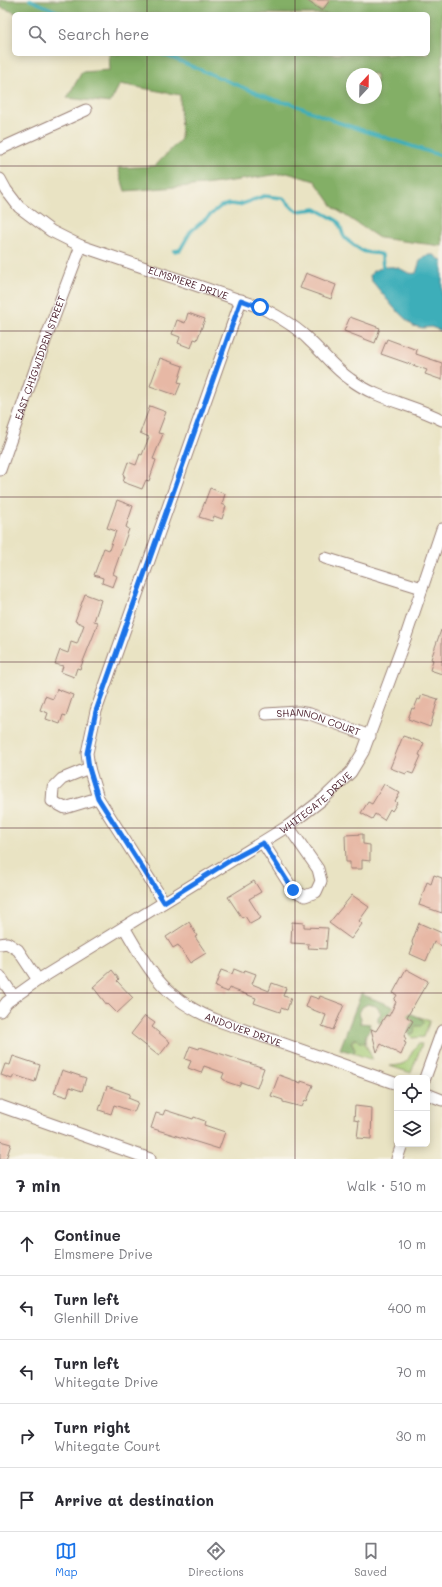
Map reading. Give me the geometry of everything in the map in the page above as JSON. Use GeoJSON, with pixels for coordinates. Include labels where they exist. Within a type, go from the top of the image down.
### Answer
{"type":"FeatureCollection","features":[{"type":"Feature","properties":{"kind":"street"},"geometry":{"type":"LineString","coordinates":[[0,149],[86,110]]}},
{"type":"Feature","properties":{"kind":"street","name":"ELMSMERE DRIVE"},"geometry":{"type":"LineString","coordinates":[[0,179],[6,190],[20,207],[51,231],[81,246],[260,307],[280,317],[298,330],[334,367],[350,380],[363,388],[442,420]]}},
{"type":"Feature","properties":{"kind":"street","name":"EAST CHIGWIDDEN STREET"},"geometry":{"type":"LineString","coordinates":[[0,470],[45,341],[81,246]]}},
{"type":"Feature","properties":{"kind":"street"},"geometry":{"type":"LineString","coordinates":[[164,902],[98,798],[89,768],[87,753],[96,711],[241,300]]}},
{"type":"Feature","properties":{"kind":"street","name":"WHITEGATE DRIVE"},"geometry":{"type":"LineString","coordinates":[[0,1011],[7,1002],[38,980],[231,860],[263,843],[288,826],[323,799],[351,772],[363,752],[370,736],[442,529]]}},
{"type":"Feature","properties":{"kind":"street"},"geometry":{"type":"LineString","coordinates":[[325,558],[422,588]]}},
{"type":"Feature","properties":{"kind":"street","name":"SHANNON COURT"},"geometry":{"type":"LineString","coordinates":[[266,714],[304,713],[370,736]]}},
{"type":"Feature","properties":{"kind":"street"},"geometry":{"type":"LineString","coordinates":[[89,768],[62,779],[53,788],[52,801],[65,808],[98,798]]}},
{"type":"Feature","properties":{"kind":"street"},"geometry":{"type":"LineString","coordinates":[[263,843],[293,890],[305,896],[316,892],[321,881],[318,869],[288,826]]}},
{"type":"Feature","properties":{"kind":"street","name":"ANDOVER DRIVE"},"geometry":{"type":"LineString","coordinates":[[124,927],[144,962],[162,986],[191,1009],[219,1021],[394,1083]]}},
{"type":"Feature","properties":{"kind":"street"},"geometry":{"type":"LineString","coordinates":[[0,944],[7,943],[18,950],[38,980]]}},
{"type":"Feature","properties":{"kind":"street"},"geometry":{"type":"LineString","coordinates":[[0,976],[14,997]]}},
{"type":"Feature","properties":{"kind":"street"},"geometry":{"type":"LineString","coordinates":[[427,1075],[442,1031]]}},
{"type":"Feature","properties":{"kind":"street"},"geometry":{"type":"LineString","coordinates":[[430,1095],[442,1100]]}},
{"type":"Feature","properties":{"kind":"street"},"geometry":{"type":"LineString","coordinates":[[0,1106],[150,1159]]}},
{"type":"Feature","properties":{"kind":"street"},"geometry":{"type":"LineString","coordinates":[[397,1159],[401,1147]]}},
{"type":"Feature","properties":{"kind":"green space"},"geometry":{"type":"Polygon","coordinates":[[[0,0],[442,0],[442,246],[379,238],[334,208],[315,181],[287,173],[205,185],[125,191],[118,168],[155,166],[181,139],[180,95],[120,84],[110,103],[67,98],[82,72],[110,70],[109,56],[430,56],[430,12],[14,12],[0,7],[0,0]]]}},
{"type":"Feature","properties":{"kind":"green space"},"geometry":{"type":"Polygon","coordinates":[[[361,994],[419,1017],[424,1023],[421,1026],[415,1026],[414,1033],[409,1035],[408,1032],[413,1020],[391,1011],[389,1016],[386,1015],[381,1024],[378,1022],[378,1017],[381,1013],[376,1006],[368,1004],[362,1007],[359,1013],[361,1018],[360,1023],[370,1024],[369,1027],[371,1028],[366,1034],[365,1043],[360,1042],[357,1039],[353,1039],[351,1043],[355,1050],[353,1053],[340,1049],[361,994]]]}},
{"type":"Feature","properties":{"kind":"green space"},"geometry":{"type":"Polygon","coordinates":[[[419,1017],[430,1020],[424,1037],[412,1038],[409,1035],[412,1034],[415,1026],[422,1018],[419,1017]]]}},
{"type":"Feature","properties":{"kind":"green space"},"geometry":{"type":"Polygon","coordinates":[[[356,1039],[365,1043],[373,1060],[353,1053],[355,1050],[351,1041],[356,1039]]]}},
{"type":"Feature","properties":{"kind":"green space"},"geometry":{"type":"Polygon","coordinates":[[[418,1044],[422,1044],[411,1073],[390,1066],[406,1062],[418,1044]]]}},
{"type":"Feature","properties":{"kind":"water"},"geometry":{"type":"Polygon","coordinates":[[[434,255],[442,261],[442,331],[431,327],[423,328],[413,326],[394,308],[371,280],[370,276],[373,271],[388,267],[395,267],[407,272],[416,273],[419,262],[423,257],[434,255]]]}},
{"type":"Feature","properties":{"kind":"building"},"geometry":{"type":"Polygon","coordinates":[[[306,0],[330,0],[322,11],[306,0]]]}},
{"type":"Feature","properties":{"kind":"building"},"geometry":{"type":"Polygon","coordinates":[[[306,273],[336,285],[331,299],[300,288],[306,273]]]}},
{"type":"Feature","properties":{"kind":"building"},"geometry":{"type":"Polygon","coordinates":[[[188,313],[205,319],[197,340],[194,339],[191,348],[178,343],[180,337],[172,334],[177,320],[185,323],[188,313]]]}},
{"type":"Feature","properties":{"kind":"building"},"geometry":{"type":"Polygon","coordinates":[[[350,317],[380,328],[375,343],[344,331],[350,317]]]}},
{"type":"Feature","properties":{"kind":"building"},"geometry":{"type":"Polygon","coordinates":[[[387,339],[417,350],[416,354],[442,363],[442,380],[425,374],[427,370],[381,354],[387,339]]]}},
{"type":"Feature","properties":{"kind":"building"},"geometry":{"type":"Polygon","coordinates":[[[160,358],[183,366],[178,382],[181,383],[176,395],[150,386],[160,358]]]}},
{"type":"Feature","properties":{"kind":"building"},"geometry":{"type":"Polygon","coordinates":[[[150,406],[166,412],[158,433],[163,434],[153,459],[156,460],[149,481],[146,480],[142,489],[123,482],[125,476],[123,476],[128,462],[136,465],[140,454],[142,455],[149,437],[140,433],[150,406]]]}},
{"type":"Feature","properties":{"kind":"building"},"geometry":{"type":"Polygon","coordinates":[[[210,488],[225,494],[222,504],[226,506],[222,519],[214,516],[212,521],[199,517],[210,488]]]}},
{"type":"Feature","properties":{"kind":"building"},"geometry":{"type":"Polygon","coordinates":[[[117,500],[133,506],[126,527],[129,529],[113,574],[117,576],[113,587],[102,583],[103,578],[94,575],[104,548],[109,550],[116,531],[107,528],[117,500]]]}},
{"type":"Feature","properties":{"kind":"building"},"geometry":{"type":"Polygon","coordinates":[[[85,594],[101,600],[94,621],[98,622],[94,634],[80,669],[77,668],[74,677],[61,672],[63,666],[55,664],[60,650],[68,653],[71,642],[77,644],[84,625],[75,621],[85,594]]]}},
{"type":"Feature","properties":{"kind":"building"},"geometry":{"type":"Polygon","coordinates":[[[441,630],[442,674],[430,670],[433,660],[431,659],[441,630]]]}},
{"type":"Feature","properties":{"kind":"building"},"geometry":{"type":"Polygon","coordinates":[[[57,689],[73,695],[66,716],[63,715],[60,724],[46,719],[48,713],[40,710],[45,696],[53,699],[57,689]]]}},
{"type":"Feature","properties":{"kind":"building"},"geometry":{"type":"Polygon","coordinates":[[[422,694],[438,699],[430,727],[408,719],[412,708],[414,709],[422,694]]]}},
{"type":"Feature","properties":{"kind":"building"},"geometry":{"type":"Polygon","coordinates":[[[403,736],[424,743],[419,755],[421,756],[413,774],[407,772],[406,774],[390,768],[403,736]]]}},
{"type":"Feature","properties":{"kind":"building"},"geometry":{"type":"Polygon","coordinates":[[[384,784],[400,793],[395,801],[397,803],[392,811],[390,809],[384,820],[375,814],[372,819],[361,813],[368,802],[372,804],[384,784]]]}},
{"type":"Feature","properties":{"kind":"building"},"geometry":{"type":"Polygon","coordinates":[[[363,834],[363,844],[370,845],[370,861],[362,860],[362,869],[350,869],[350,862],[346,862],[345,835],[363,834]]]}},
{"type":"Feature","properties":{"kind":"building"},"geometry":{"type":"Polygon","coordinates":[[[434,875],[442,878],[442,913],[419,905],[427,882],[431,884],[434,875]]]}},
{"type":"Feature","properties":{"kind":"building"},"geometry":{"type":"Polygon","coordinates":[[[254,881],[261,892],[249,899],[261,918],[250,924],[245,916],[242,918],[228,897],[254,881]]]}},
{"type":"Feature","properties":{"kind":"building"},"geometry":{"type":"Polygon","coordinates":[[[352,895],[369,907],[359,921],[362,924],[351,939],[329,923],[352,895]]]}},
{"type":"Feature","properties":{"kind":"building"},"geometry":{"type":"Polygon","coordinates":[[[189,922],[197,936],[195,937],[206,953],[190,963],[178,945],[173,948],[166,937],[189,922]]]}},
{"type":"Feature","properties":{"kind":"building"},"geometry":{"type":"Polygon","coordinates":[[[292,922],[304,923],[304,927],[328,928],[326,949],[308,948],[309,944],[291,943],[292,922]]]}},
{"type":"Feature","properties":{"kind":"building"},"geometry":{"type":"Polygon","coordinates":[[[419,923],[442,933],[442,946],[434,942],[426,961],[410,954],[413,946],[412,942],[419,923]]]}},
{"type":"Feature","properties":{"kind":"building"},"geometry":{"type":"Polygon","coordinates":[[[234,969],[244,973],[245,970],[256,974],[252,984],[269,991],[272,983],[286,988],[283,996],[291,998],[287,1010],[281,1008],[280,1012],[254,1003],[256,998],[229,988],[228,992],[215,987],[221,970],[232,974],[234,969]]]}},
{"type":"Feature","properties":{"kind":"building"},"geometry":{"type":"Polygon","coordinates":[[[406,969],[428,981],[407,1017],[413,1021],[404,1036],[406,1039],[404,1042],[406,1043],[401,1055],[381,1044],[377,1052],[371,1029],[376,1031],[386,1015],[389,1016],[396,1002],[394,1000],[397,995],[393,993],[406,969]]]}},
{"type":"Feature","properties":{"kind":"building"},"geometry":{"type":"Polygon","coordinates":[[[112,970],[119,979],[117,981],[133,998],[117,1013],[108,1004],[107,1005],[93,987],[112,970]]]}},
{"type":"Feature","properties":{"kind":"building"},"geometry":{"type":"Polygon","coordinates":[[[310,996],[319,999],[320,996],[344,1005],[333,1030],[322,1026],[326,1015],[306,1007],[310,996]]]}},
{"type":"Feature","properties":{"kind":"building"},"geometry":{"type":"Polygon","coordinates":[[[145,1016],[155,1023],[152,1027],[170,1042],[159,1056],[131,1034],[145,1016]]]}},
{"type":"Feature","properties":{"kind":"building"},"geometry":{"type":"Polygon","coordinates":[[[190,1046],[199,1049],[200,1047],[264,1068],[257,1088],[241,1082],[239,1086],[227,1082],[222,1078],[224,1073],[204,1066],[201,1073],[188,1068],[191,1061],[185,1059],[190,1046]]]}},
{"type":"Feature","properties":{"kind":"building"},"geometry":{"type":"Polygon","coordinates":[[[13,1056],[40,1065],[35,1082],[14,1075],[12,1079],[1,1075],[5,1064],[10,1065],[13,1056]]]}},
{"type":"Feature","properties":{"kind":"building"},"geometry":{"type":"Polygon","coordinates":[[[62,1070],[86,1078],[82,1091],[70,1087],[67,1097],[54,1093],[62,1070]]]}},
{"type":"Feature","properties":{"kind":"building"},"geometry":{"type":"Polygon","coordinates":[[[279,1075],[301,1083],[301,1081],[313,1085],[307,1101],[305,1100],[302,1107],[283,1102],[283,1100],[271,1096],[279,1075]]]}},
{"type":"Feature","properties":{"kind":"building"},"geometry":{"type":"Polygon","coordinates":[[[107,1086],[130,1094],[128,1098],[138,1102],[134,1112],[114,1105],[111,1114],[99,1110],[107,1086]]]}},
{"type":"Feature","properties":{"kind":"building"},"geometry":{"type":"Polygon","coordinates":[[[355,1106],[372,1108],[371,1139],[357,1138],[359,1121],[354,1120],[355,1106]]]}},
{"type":"Feature","properties":{"kind":"building"},"geometry":{"type":"Polygon","coordinates":[[[165,1110],[193,1119],[194,1117],[205,1121],[204,1125],[225,1132],[219,1149],[151,1128],[156,1113],[163,1115],[165,1110]]]}},
{"type":"Feature","properties":{"kind":"building"},"geometry":{"type":"Polygon","coordinates":[[[0,1141],[11,1144],[6,1159],[0,1159],[0,1141]]]}},
{"type":"Feature","properties":{"kind":"waterway"},"geometry":{"type":"LineString","coordinates":[[30,0],[59,12]]}},
{"type":"Feature","properties":{"kind":"waterway"},"geometry":{"type":"LineString","coordinates":[[167,56],[264,96],[281,102],[290,103],[337,122],[442,156]]}},
{"type":"Feature","properties":{"kind":"waterway"},"geometry":{"type":"LineString","coordinates":[[174,251],[180,250],[191,231],[221,206],[230,204],[239,205],[264,196],[283,198],[298,211],[316,209],[336,220],[340,225],[345,238],[356,247],[368,253],[382,255],[383,268]]}},
{"type":"Feature","properties":{"kind":"route"},"geometry":{"type":"LineString","coordinates":[[260,307],[241,300],[96,711],[87,753],[89,768],[98,798],[164,902],[231,860],[263,843],[293,890]]}}]}
